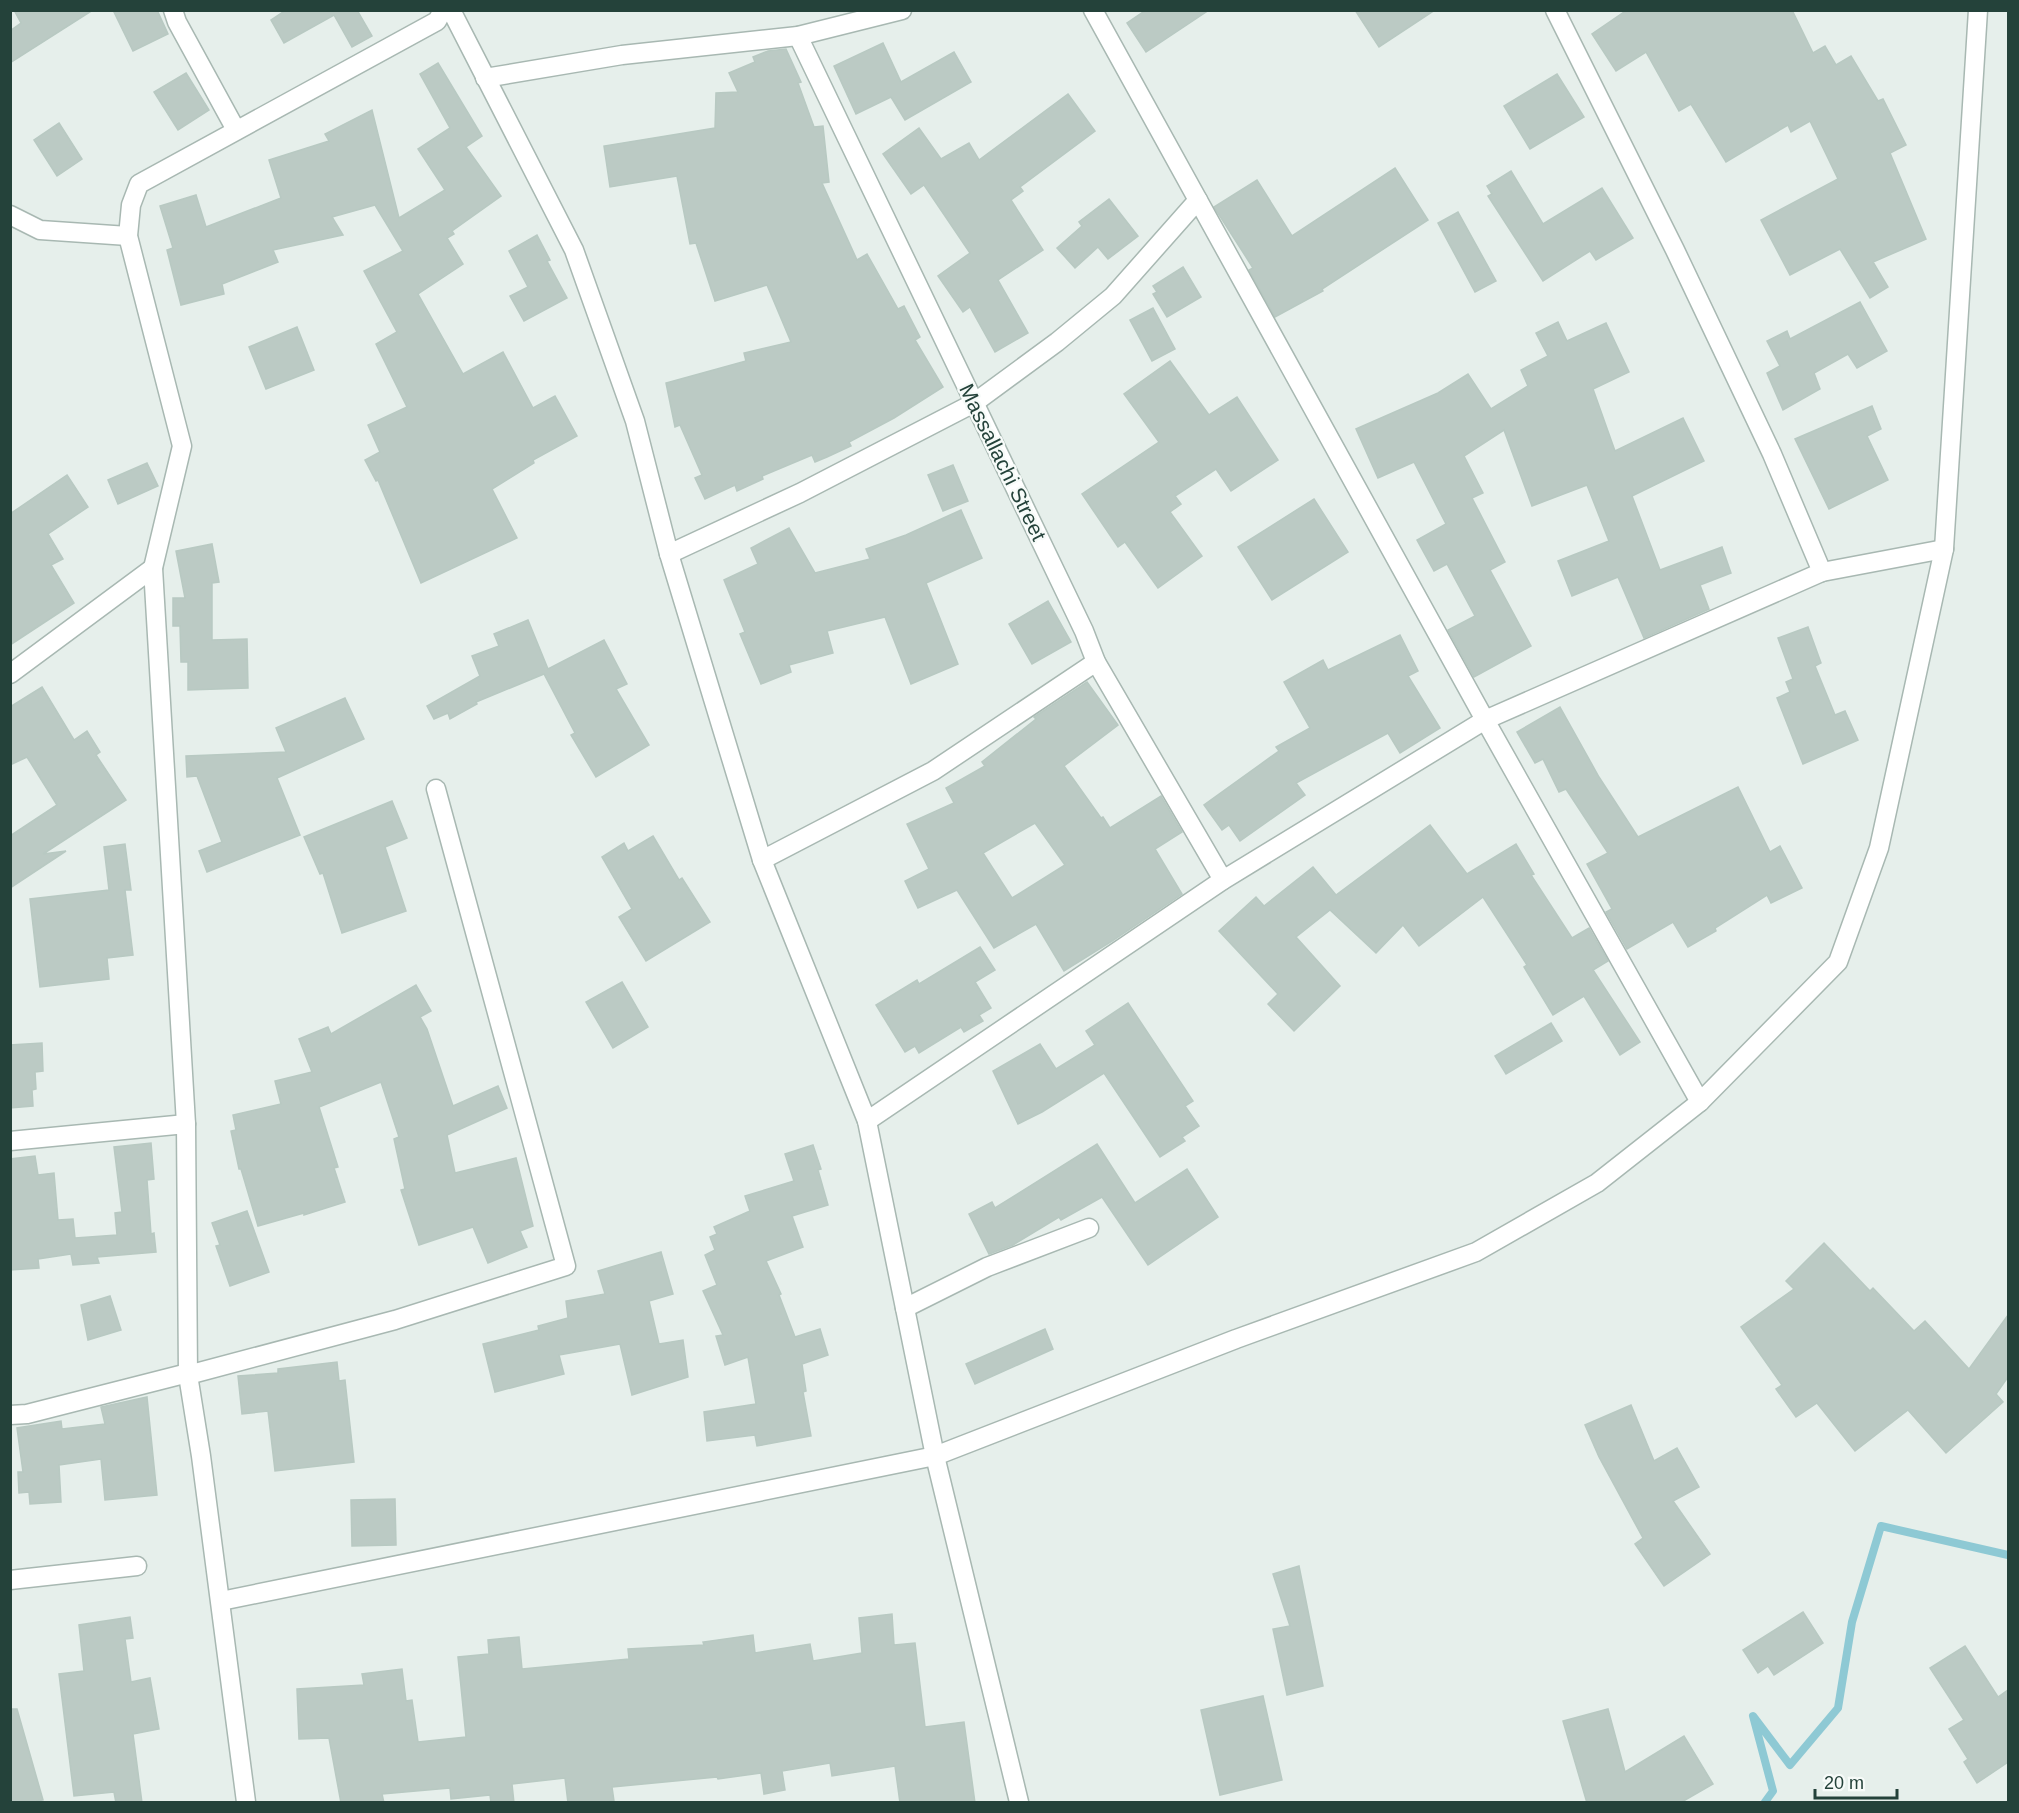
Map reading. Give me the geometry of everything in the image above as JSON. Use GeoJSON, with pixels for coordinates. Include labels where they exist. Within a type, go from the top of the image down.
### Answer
{"type":"FeatureCollection","features":[{"type":"Feature","properties":{"kind":"street"},"geometry":{"type":"LineString","coordinates":[[173,10],[177,22],[236,130]]}},
{"type":"Feature","properties":{"kind":"street"},"geometry":{"type":"LineString","coordinates":[[246,1803],[221,1601],[188,1374],[186,1124],[153,568],[182,446],[128,236],[130,205],[139,184],[437,21],[443,10]]}},
{"type":"Feature","properties":{"kind":"street"},"geometry":{"type":"LineString","coordinates":[[451,10],[574,250],[634,421],[669,554],[762,860],[867,1121],[935,1456],[1020,1803]]}},
{"type":"Feature","properties":{"kind":"street"},"geometry":{"type":"LineString","coordinates":[[485,78],[622,55],[798,36],[902,10]]}},
{"type":"Feature","properties":{"kind":"street"},"geometry":{"type":"LineString","coordinates":[[1093,10],[1485,720],[1700,1102]]}},
{"type":"Feature","properties":{"kind":"street"},"geometry":{"type":"LineString","coordinates":[[1555,10],[1675,250],[1767,443],[1822,572]]}},
{"type":"Feature","properties":{"kind":"street"},"geometry":{"type":"LineString","coordinates":[[221,1601],[935,1456],[1236,1339],[1476,1252],[1597,1183],[1700,1102],[1838,962],[1879,849],[1944,549],[1978,10]]}},
{"type":"Feature","properties":{"kind":"street","name":"Massallachi Street"},"geometry":{"type":"LineString","coordinates":[[798,36],[1084,630],[1096,662],[1223,880]]}},
{"type":"Feature","properties":{"kind":"street"},"geometry":{"type":"LineString","coordinates":[[669,554],[800,493],[974,404],[1057,342],[1113,296],[1198,200]]}},
{"type":"Feature","properties":{"kind":"street"},"geometry":{"type":"LineString","coordinates":[[10,215],[40,230],[128,236]]}},
{"type":"Feature","properties":{"kind":"street"},"geometry":{"type":"LineString","coordinates":[[867,1121],[1223,880],[1485,720],[1822,572],[1944,549]]}},
{"type":"Feature","properties":{"kind":"street"},"geometry":{"type":"LineString","coordinates":[[10,674],[153,568]]}},
{"type":"Feature","properties":{"kind":"street"},"geometry":{"type":"LineString","coordinates":[[762,860],[933,771],[1096,662]]}},
{"type":"Feature","properties":{"kind":"street"},"geometry":{"type":"LineString","coordinates":[[10,1415],[27,1414],[395,1320],[566,1266],[436,789]]}},
{"type":"Feature","properties":{"kind":"street"},"geometry":{"type":"LineString","coordinates":[[10,1142],[186,1124]]}},
{"type":"Feature","properties":{"kind":"street"},"geometry":{"type":"LineString","coordinates":[[905,1308],[987,1267],[1089,1228]]}},
{"type":"Feature","properties":{"kind":"street"},"geometry":{"type":"LineString","coordinates":[[10,1580],[137,1566]]}},
{"type":"Feature","properties":{"kind":"building"},"geometry":{"type":"Polygon","coordinates":[[[14,10],[93,10],[10,63],[10,31],[21,23],[14,10]]]}},
{"type":"Feature","properties":{"kind":"building"},"geometry":{"type":"Polygon","coordinates":[[[113,10],[157,10],[168,34],[133,51],[113,10]]]}},
{"type":"Feature","properties":{"kind":"building"},"geometry":{"type":"Polygon","coordinates":[[[286,10],[357,10],[372,36],[352,47],[334,15],[284,43],[271,20],[286,10]]]}},
{"type":"Feature","properties":{"kind":"building"},"geometry":{"type":"Polygon","coordinates":[[[1146,10],[1209,10],[1146,52],[1127,23],[1146,10]]]}},
{"type":"Feature","properties":{"kind":"building"},"geometry":{"type":"Polygon","coordinates":[[[1355,10],[1435,10],[1379,47],[1355,10]]]}},
{"type":"Feature","properties":{"kind":"building"},"geometry":{"type":"Polygon","coordinates":[[[1627,10],[1792,10],[1813,53],[1825,46],[1836,65],[1851,56],[1878,101],[1883,99],[1906,145],[1890,153],[1926,239],[1873,262],[1888,287],[1870,298],[1840,249],[1790,275],[1761,220],[1838,179],[1810,121],[1791,132],[1788,125],[1726,162],[1691,104],[1679,111],[1646,52],[1616,71],[1592,34],[1627,10]]]}},
{"type":"Feature","properties":{"kind":"building"},"geometry":{"type":"Polygon","coordinates":[[[883,43],[901,82],[954,52],[971,82],[905,120],[891,97],[856,114],[834,66],[883,43]]]}},
{"type":"Feature","properties":{"kind":"building"},"geometry":{"type":"Polygon","coordinates":[[[786,49],[801,82],[798,83],[814,127],[823,126],[829,182],[822,183],[857,260],[867,254],[898,309],[904,306],[920,337],[915,340],[943,387],[894,418],[849,442],[851,446],[815,462],[812,455],[762,476],[763,479],[737,491],[735,485],[705,499],[695,478],[702,475],[680,425],[675,427],[666,383],[746,361],[744,353],[791,342],[767,285],[715,301],[696,243],[690,244],[677,176],[610,187],[604,146],[715,128],[716,93],[738,92],[729,73],[755,62],[753,57],[768,51],[786,49]]]}},
{"type":"Feature","properties":{"kind":"building"},"geometry":{"type":"Polygon","coordinates":[[[438,63],[482,136],[466,147],[501,196],[452,231],[454,234],[447,238],[463,264],[418,294],[463,374],[503,352],[533,408],[555,396],[577,436],[533,460],[534,463],[492,489],[517,538],[421,583],[378,480],[376,481],[365,460],[380,452],[368,425],[407,407],[376,344],[397,332],[364,271],[403,251],[375,205],[332,217],[343,235],[273,250],[278,262],[222,284],[224,294],[181,305],[167,250],[173,248],[160,206],[196,195],[206,227],[281,198],[269,160],[329,141],[325,134],[372,110],[399,218],[445,190],[418,149],[450,128],[420,74],[438,63]]]}},
{"type":"Feature","properties":{"kind":"building"},"geometry":{"type":"Polygon","coordinates":[[[186,73],[209,110],[178,130],[154,92],[186,73]]]}},
{"type":"Feature","properties":{"kind":"building"},"geometry":{"type":"Polygon","coordinates":[[[1557,74],[1584,117],[1530,149],[1504,106],[1557,74]]]}},
{"type":"Feature","properties":{"kind":"building"},"geometry":{"type":"Polygon","coordinates":[[[1068,94],[1095,131],[1020,187],[1023,191],[1011,200],[1043,250],[998,280],[1028,333],[995,352],[970,307],[963,312],[938,276],[970,253],[924,185],[911,194],[883,154],[919,128],[941,159],[969,143],[979,160],[1068,94]]]}},
{"type":"Feature","properties":{"kind":"building"},"geometry":{"type":"Polygon","coordinates":[[[59,123],[82,159],[57,176],[34,140],[59,123]]]}},
{"type":"Feature","properties":{"kind":"building"},"geometry":{"type":"Polygon","coordinates":[[[1395,168],[1428,220],[1322,289],[1323,291],[1275,317],[1249,270],[1253,268],[1214,207],[1257,180],[1292,236],[1395,168]]]}},
{"type":"Feature","properties":{"kind":"building"},"geometry":{"type":"Polygon","coordinates":[[[1511,171],[1543,224],[1602,188],[1633,238],[1596,260],[1590,251],[1543,281],[1488,196],[1492,194],[1487,186],[1511,171]]]}},
{"type":"Feature","properties":{"kind":"building"},"geometry":{"type":"Polygon","coordinates":[[[1109,199],[1138,236],[1108,259],[1098,247],[1075,268],[1057,248],[1082,226],[1079,222],[1109,199]]]}},
{"type":"Feature","properties":{"kind":"building"},"geometry":{"type":"Polygon","coordinates":[[[1458,212],[1496,281],[1475,292],[1438,223],[1458,212]]]}},
{"type":"Feature","properties":{"kind":"building"},"geometry":{"type":"Polygon","coordinates":[[[537,235],[550,260],[547,261],[567,298],[524,321],[510,296],[528,287],[509,251],[537,235]]]}},
{"type":"Feature","properties":{"kind":"building"},"geometry":{"type":"Polygon","coordinates":[[[1183,267],[1201,297],[1167,317],[1153,294],[1157,292],[1153,286],[1183,267]]]}},
{"type":"Feature","properties":{"kind":"building"},"geometry":{"type":"Polygon","coordinates":[[[1860,302],[1887,351],[1857,368],[1848,354],[1814,373],[1820,389],[1783,410],[1767,373],[1780,366],[1767,341],[1787,331],[1790,339],[1860,302]]]}},
{"type":"Feature","properties":{"kind":"building"},"geometry":{"type":"Polygon","coordinates":[[[1153,308],[1175,349],[1152,361],[1130,320],[1153,308]]]}},
{"type":"Feature","properties":{"kind":"building"},"geometry":{"type":"Polygon","coordinates":[[[1558,322],[1567,341],[1606,323],[1629,372],[1593,389],[1615,451],[1683,418],[1704,461],[1632,496],[1660,570],[1722,547],[1731,573],[1700,585],[1709,609],[1644,638],[1618,577],[1572,596],[1558,561],[1609,541],[1587,485],[1532,506],[1504,430],[1464,456],[1483,493],[1472,498],[1505,562],[1490,570],[1531,646],[1474,677],[1448,630],[1475,616],[1447,564],[1434,571],[1417,540],[1446,524],[1414,462],[1378,478],[1356,429],[1438,393],[1468,374],[1491,409],[1528,386],[1521,370],[1548,356],[1536,333],[1558,322]]]}},
{"type":"Feature","properties":{"kind":"building"},"geometry":{"type":"Polygon","coordinates":[[[297,327],[314,370],[266,389],[249,347],[297,327]]]}},
{"type":"Feature","properties":{"kind":"building"},"geometry":{"type":"Polygon","coordinates":[[[1170,361],[1209,415],[1237,397],[1278,460],[1231,491],[1216,469],[1175,496],[1181,504],[1170,512],[1202,556],[1158,588],[1125,542],[1118,547],[1082,494],[1159,442],[1124,394],[1170,361]]]}},
{"type":"Feature","properties":{"kind":"building"},"geometry":{"type":"Polygon","coordinates":[[[1872,406],[1881,429],[1867,436],[1888,480],[1829,509],[1795,439],[1872,406]]]}},
{"type":"Feature","properties":{"kind":"building"},"geometry":{"type":"Polygon","coordinates":[[[147,463],[158,486],[118,504],[108,480],[147,463]]]}},
{"type":"Feature","properties":{"kind":"building"},"geometry":{"type":"Polygon","coordinates":[[[953,465],[968,501],[943,511],[928,475],[953,465]]]}},
{"type":"Feature","properties":{"kind":"building"},"geometry":{"type":"Polygon","coordinates":[[[67,475],[88,507],[48,534],[63,559],[51,565],[74,603],[10,645],[10,514],[67,475]]]}},
{"type":"Feature","properties":{"kind":"building"},"geometry":{"type":"Polygon","coordinates":[[[1314,499],[1348,552],[1272,600],[1238,547],[1314,499]]]}},
{"type":"Feature","properties":{"kind":"building"},"geometry":{"type":"Polygon","coordinates":[[[961,510],[982,558],[926,583],[958,664],[911,684],[885,617],[827,631],[833,653],[789,665],[791,672],[761,684],[740,634],[745,632],[724,580],[758,564],[751,548],[789,528],[815,573],[870,559],[866,549],[906,535],[961,510]]]}},
{"type":"Feature","properties":{"kind":"building"},"geometry":{"type":"Polygon","coordinates":[[[212,544],[219,582],[212,583],[212,640],[247,639],[248,688],[188,690],[188,662],[181,662],[180,626],[173,626],[173,598],[185,598],[176,551],[212,544]]]}},
{"type":"Feature","properties":{"kind":"building"},"geometry":{"type":"Polygon","coordinates":[[[1048,601],[1071,642],[1032,664],[1009,624],[1048,601]]]}},
{"type":"Feature","properties":{"kind":"building"},"geometry":{"type":"Polygon","coordinates":[[[528,620],[548,669],[604,640],[627,684],[616,689],[649,745],[596,777],[571,735],[575,733],[544,674],[476,702],[477,704],[450,719],[448,713],[434,719],[427,706],[480,676],[472,656],[499,646],[494,634],[528,620]]]}},
{"type":"Feature","properties":{"kind":"building"},"geometry":{"type":"Polygon","coordinates":[[[1808,627],[1821,663],[1815,666],[1835,715],[1845,711],[1858,740],[1803,764],[1777,698],[1790,692],[1786,682],[1793,679],[1778,638],[1808,627]]]}},
{"type":"Feature","properties":{"kind":"building"},"geometry":{"type":"Polygon","coordinates":[[[1400,635],[1418,671],[1408,676],[1440,728],[1400,753],[1388,733],[1296,783],[1305,795],[1240,841],[1229,825],[1222,830],[1204,805],[1279,751],[1276,747],[1310,728],[1284,682],[1323,660],[1328,670],[1400,635]]]}},
{"type":"Feature","properties":{"kind":"building"},"geometry":{"type":"Polygon","coordinates":[[[1087,682],[1118,725],[1064,766],[1110,828],[1161,796],[1182,832],[1155,849],[1182,894],[1064,971],[1036,924],[994,948],[957,890],[918,908],[905,881],[929,869],[907,824],[954,803],[946,788],[985,766],[982,762],[1036,719],[1034,717],[1087,682]],[[1035,823],[983,853],[1012,898],[1065,865],[1035,823]]]}},
{"type":"Feature","properties":{"kind":"building"},"geometry":{"type":"Polygon","coordinates":[[[42,687],[74,740],[87,731],[100,752],[96,755],[126,800],[43,854],[66,851],[10,888],[10,836],[57,805],[27,757],[10,765],[10,707],[42,687]]]}},
{"type":"Feature","properties":{"kind":"building"},"geometry":{"type":"Polygon","coordinates":[[[345,698],[364,739],[277,778],[300,835],[207,872],[199,851],[222,842],[197,776],[187,777],[186,756],[286,752],[276,728],[345,698]]]}},
{"type":"Feature","properties":{"kind":"building"},"geometry":{"type":"Polygon","coordinates":[[[1560,707],[1599,777],[1638,837],[1738,787],[1770,852],[1780,846],[1802,888],[1771,903],[1767,895],[1715,928],[1716,931],[1688,947],[1673,922],[1627,949],[1606,912],[1612,909],[1587,864],[1608,853],[1566,789],[1559,792],[1543,759],[1535,763],[1517,732],[1560,707]]]}},
{"type":"Feature","properties":{"kind":"building"},"geometry":{"type":"Polygon","coordinates":[[[392,801],[407,838],[385,847],[406,911],[342,933],[323,873],[320,874],[304,837],[392,801]]]}},
{"type":"Feature","properties":{"kind":"building"},"geometry":{"type":"Polygon","coordinates":[[[1430,825],[1467,874],[1516,844],[1534,874],[1531,875],[1572,938],[1589,928],[1608,961],[1593,970],[1640,1042],[1620,1055],[1584,996],[1553,1015],[1524,967],[1527,965],[1483,897],[1419,946],[1403,925],[1376,953],[1330,910],[1296,937],[1340,986],[1294,1031],[1268,1004],[1278,994],[1219,931],[1256,897],[1264,906],[1313,867],[1336,895],[1430,825]]]}},
{"type":"Feature","properties":{"kind":"building"},"geometry":{"type":"Polygon","coordinates":[[[653,836],[679,880],[682,878],[710,922],[646,961],[619,917],[632,909],[602,857],[624,843],[628,851],[653,836]]]}},
{"type":"Feature","properties":{"kind":"building"},"geometry":{"type":"Polygon","coordinates":[[[125,844],[131,890],[125,890],[133,955],[107,958],[109,979],[40,987],[30,899],[109,890],[104,847],[125,844]]]}},
{"type":"Feature","properties":{"kind":"building"},"geometry":{"type":"Polygon","coordinates":[[[980,947],[995,970],[975,982],[991,1008],[979,1015],[983,1021],[964,1032],[961,1027],[919,1053],[915,1046],[905,1052],[876,1005],[917,980],[919,984],[980,947]]]}},
{"type":"Feature","properties":{"kind":"building"},"geometry":{"type":"Polygon","coordinates":[[[622,982],[648,1027],[613,1048],[586,1002],[622,982]]]}},
{"type":"Feature","properties":{"kind":"building"},"geometry":{"type":"Polygon","coordinates":[[[416,985],[431,1011],[420,1017],[427,1029],[453,1106],[498,1086],[507,1108],[447,1135],[455,1173],[516,1158],[533,1226],[520,1231],[527,1247],[488,1263],[473,1227],[419,1245],[401,1190],[405,1189],[394,1139],[399,1137],[381,1082],[319,1107],[338,1167],[334,1168],[345,1202],[258,1226],[241,1169],[239,1169],[231,1131],[236,1130],[233,1115],[281,1104],[275,1081],[312,1072],[299,1039],[328,1027],[331,1034],[416,985]]]}},
{"type":"Feature","properties":{"kind":"building"},"geometry":{"type":"Polygon","coordinates":[[[1128,1003],[1193,1101],[1185,1106],[1199,1126],[1182,1137],[1185,1141],[1160,1157],[1104,1073],[1042,1112],[1018,1124],[993,1071],[1040,1044],[1056,1069],[1095,1045],[1086,1031],[1128,1003]]]}},
{"type":"Feature","properties":{"kind":"building"},"geometry":{"type":"Polygon","coordinates":[[[1551,1023],[1562,1041],[1506,1074],[1495,1056],[1551,1023]]]}},
{"type":"Feature","properties":{"kind":"building"},"geometry":{"type":"Polygon","coordinates":[[[42,1043],[43,1071],[35,1072],[36,1089],[32,1090],[33,1106],[10,1108],[10,1045],[42,1043]]]}},
{"type":"Feature","properties":{"kind":"building"},"geometry":{"type":"Polygon","coordinates":[[[151,1143],[154,1179],[147,1180],[151,1234],[154,1233],[156,1252],[97,1257],[99,1263],[73,1265],[71,1254],[38,1259],[39,1268],[10,1270],[10,1159],[35,1156],[38,1175],[54,1173],[58,1220],[73,1219],[75,1238],[117,1235],[115,1213],[122,1212],[114,1147],[151,1143]]]}},
{"type":"Feature","properties":{"kind":"building"},"geometry":{"type":"Polygon","coordinates":[[[1097,1144],[1135,1203],[1187,1169],[1218,1217],[1148,1265],[1102,1197],[1061,1220],[1059,1217],[1013,1245],[989,1254],[969,1214],[992,1202],[995,1208],[1097,1144]]]}},
{"type":"Feature","properties":{"kind":"building"},"geometry":{"type":"Polygon","coordinates":[[[813,1145],[821,1169],[818,1170],[828,1205],[792,1216],[803,1247],[766,1261],[781,1294],[779,1295],[795,1337],[820,1329],[828,1355],[802,1364],[806,1391],[803,1392],[811,1436],[757,1446],[755,1435],[707,1441],[704,1412],[756,1404],[748,1357],[725,1365],[716,1336],[723,1335],[703,1291],[717,1285],[705,1255],[715,1250],[710,1237],[717,1234],[714,1227],[750,1211],[745,1196],[794,1181],[785,1154],[813,1145]]]}},
{"type":"Feature","properties":{"kind":"building"},"geometry":{"type":"Polygon","coordinates":[[[247,1211],[269,1272],[230,1286],[216,1246],[220,1245],[212,1223],[247,1211]]]}},
{"type":"Feature","properties":{"kind":"building"},"geometry":{"type":"Polygon","coordinates":[[[1824,1243],[1870,1291],[1873,1288],[1914,1331],[1925,1321],[1969,1369],[2008,1315],[2008,1377],[1996,1394],[2003,1402],[1946,1453],[1908,1410],[1855,1451],[1817,1403],[1796,1417],[1776,1389],[1782,1385],[1741,1327],[1794,1289],[1786,1281],[1824,1243]]]}},
{"type":"Feature","properties":{"kind":"building"},"geometry":{"type":"Polygon","coordinates":[[[661,1252],[673,1294],[649,1301],[659,1344],[683,1340],[688,1377],[632,1395],[620,1344],[559,1355],[564,1374],[495,1392],[483,1344],[539,1330],[538,1326],[568,1318],[566,1301],[605,1294],[598,1271],[661,1252]]]}},
{"type":"Feature","properties":{"kind":"building"},"geometry":{"type":"Polygon","coordinates":[[[110,1296],[121,1330],[88,1340],[81,1305],[110,1296]]]}},
{"type":"Feature","properties":{"kind":"building"},"geometry":{"type":"Polygon","coordinates":[[[1045,1329],[1053,1349],[975,1384],[966,1364],[1045,1329]]]}},
{"type":"Feature","properties":{"kind":"building"},"geometry":{"type":"Polygon","coordinates":[[[337,1362],[339,1381],[345,1380],[354,1462],[275,1471],[268,1411],[242,1414],[238,1376],[278,1373],[278,1369],[337,1362]]]}},
{"type":"Feature","properties":{"kind":"building"},"geometry":{"type":"Polygon","coordinates":[[[147,1397],[157,1495],[105,1500],[101,1459],[59,1465],[61,1502],[30,1504],[29,1492],[19,1493],[18,1472],[23,1472],[17,1428],[61,1421],[62,1429],[105,1424],[101,1407],[147,1397]]]}},
{"type":"Feature","properties":{"kind":"building"},"geometry":{"type":"Polygon","coordinates":[[[1631,1405],[1654,1461],[1677,1448],[1699,1487],[1673,1501],[1710,1554],[1664,1586],[1635,1544],[1643,1538],[1599,1457],[1585,1425],[1631,1405]]]}},
{"type":"Feature","properties":{"kind":"building"},"geometry":{"type":"Polygon","coordinates":[[[395,1499],[396,1545],[352,1546],[351,1500],[395,1499]]]}},
{"type":"Feature","properties":{"kind":"building"},"geometry":{"type":"Polygon","coordinates":[[[1299,1566],[1323,1686],[1287,1695],[1273,1629],[1290,1626],[1273,1574],[1299,1566]]]}},
{"type":"Feature","properties":{"kind":"building"},"geometry":{"type":"Polygon","coordinates":[[[1803,1612],[1823,1643],[1774,1675],[1768,1666],[1758,1673],[1743,1650],[1803,1612]]]}},
{"type":"Feature","properties":{"kind":"building"},"geometry":{"type":"Polygon","coordinates":[[[892,1614],[894,1645],[915,1643],[925,1727],[964,1722],[975,1803],[900,1803],[895,1766],[832,1776],[830,1763],[782,1771],[785,1790],[764,1794],[761,1773],[718,1779],[717,1777],[612,1787],[614,1801],[598,1803],[568,1803],[565,1778],[512,1784],[514,1803],[491,1803],[490,1795],[451,1799],[450,1788],[382,1794],[384,1803],[341,1803],[329,1738],[299,1739],[297,1689],[364,1685],[362,1674],[402,1669],[406,1701],[412,1700],[418,1742],[466,1737],[458,1657],[489,1654],[488,1640],[519,1637],[522,1669],[629,1659],[628,1649],[704,1645],[703,1642],[753,1635],[755,1653],[810,1644],[813,1661],[862,1653],[859,1618],[892,1614]]]}},
{"type":"Feature","properties":{"kind":"building"},"geometry":{"type":"Polygon","coordinates":[[[130,1617],[133,1638],[125,1639],[131,1682],[150,1678],[159,1729],[133,1734],[142,1803],[116,1803],[114,1792],[74,1796],[59,1674],[84,1671],[79,1625],[130,1617]]]}},
{"type":"Feature","properties":{"kind":"building"},"geometry":{"type":"Polygon","coordinates":[[[1965,1646],[1998,1697],[2008,1690],[2008,1762],[1977,1783],[1964,1762],[1968,1759],[1949,1729],[1964,1720],[1930,1668],[1965,1646]]]}},
{"type":"Feature","properties":{"kind":"building"},"geometry":{"type":"Polygon","coordinates":[[[1263,1696],[1282,1780],[1220,1795],[1201,1710],[1263,1696]]]}},
{"type":"Feature","properties":{"kind":"building"},"geometry":{"type":"Polygon","coordinates":[[[10,1709],[17,1709],[43,1800],[37,1803],[10,1803],[10,1709]]]}},
{"type":"Feature","properties":{"kind":"building"},"geometry":{"type":"Polygon","coordinates":[[[1608,1709],[1625,1772],[1684,1736],[1713,1784],[1680,1803],[1587,1803],[1563,1721],[1608,1709]]]}},
{"type":"Feature","properties":{"kind":"waterway"},"geometry":{"type":"LineString","coordinates":[[1765,1802],[1773,1791],[1753,1716],[1790,1765],[1838,1708],[1852,1622],[1881,1526],[2008,1555]]}}]}
